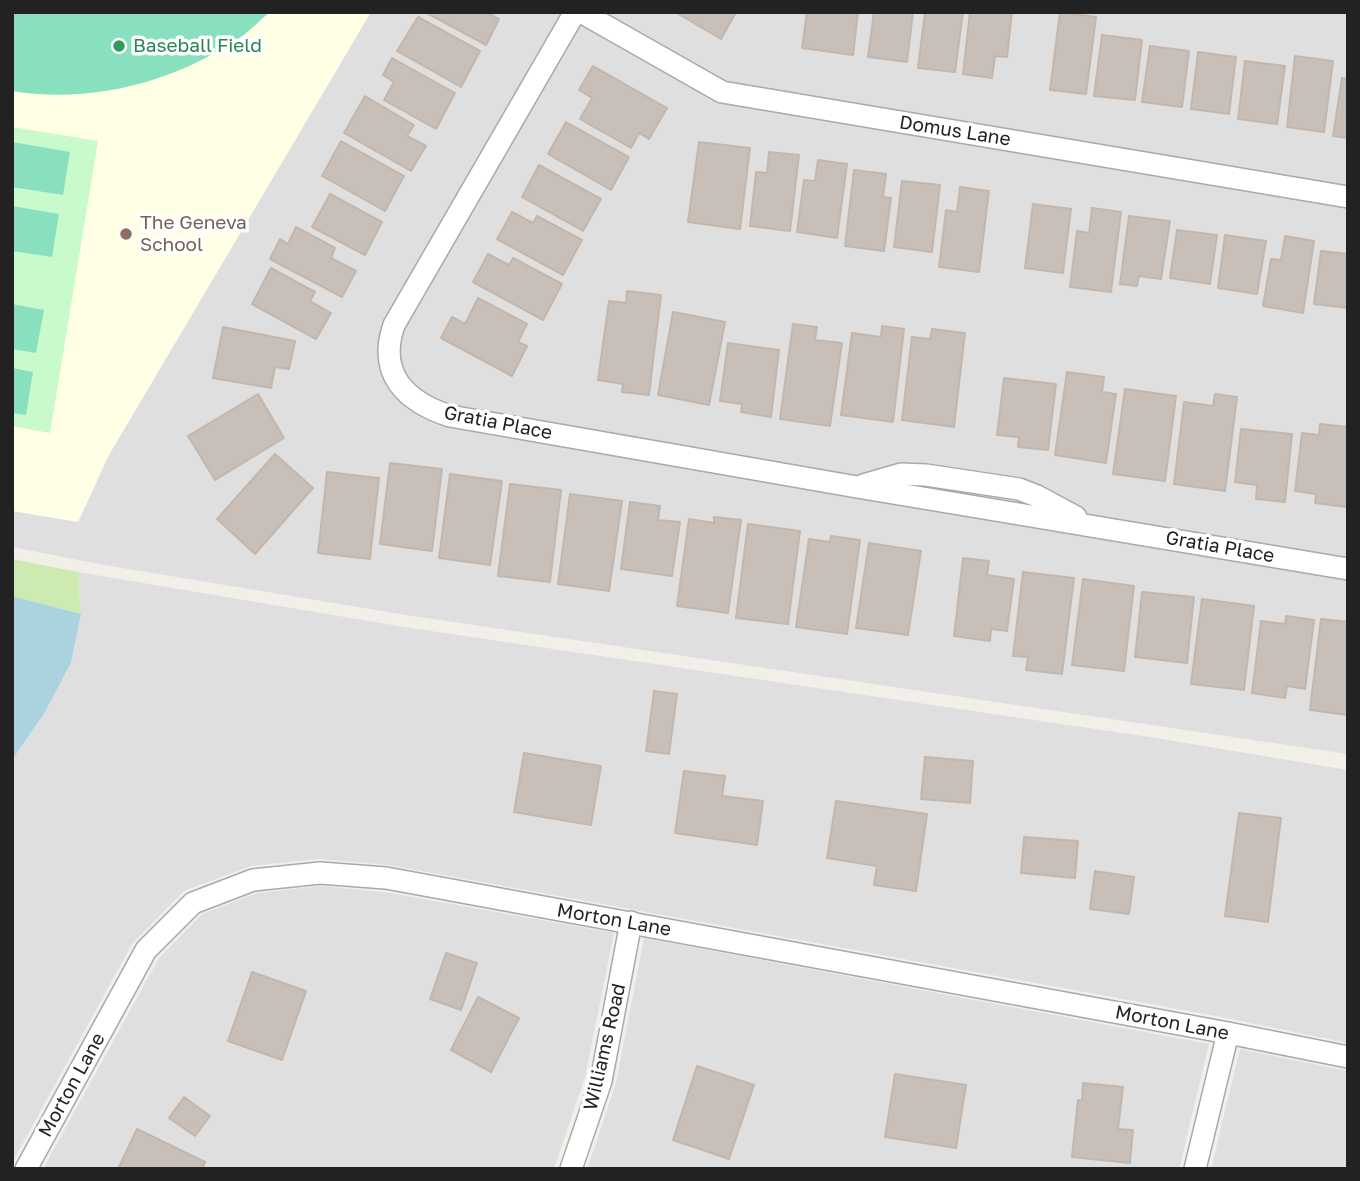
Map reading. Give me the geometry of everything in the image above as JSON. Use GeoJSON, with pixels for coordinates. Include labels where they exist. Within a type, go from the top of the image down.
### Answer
{"type":"FeatureCollection","features":[{"type":"Feature","properties":{"kind":"street","name":"Gratia Place"},"geometry":{"type":"LineString","coordinates":[[575,12],[394,325],[389,344],[394,377],[402,390],[416,401],[450,416],[1348,569]]}},
{"type":"Feature","properties":{"kind":"street","name":"Domus Lane"},"geometry":{"type":"LineString","coordinates":[[581,12],[722,92],[1348,197]]}},
{"type":"Feature","properties":{"kind":"street","name":"Morton Lane"},"geometry":{"type":"LineString","coordinates":[[26,1169],[146,950],[193,903],[253,880],[320,873],[386,878],[1348,1057]]}},
{"type":"Feature","properties":{"kind":"street","name":"Williams Road"},"geometry":{"type":"LineString","coordinates":[[571,1169],[601,1081],[631,922]]}},
{"type":"Feature","properties":{"kind":"street"},"geometry":{"type":"LineString","coordinates":[[1195,1169],[1228,1033]]}},
{"type":"Feature","properties":{"kind":"shaded area"},"geometry":{"type":"Polygon","coordinates":[[[12,12],[1348,12],[1348,754],[406,615],[12,547],[12,12]]]}},
{"type":"Feature","properties":{"kind":"shaded area","name":"The Geneva School"},"geometry":{"type":"Polygon","coordinates":[[[12,12],[371,12],[109,455],[78,522],[12,511],[12,12]]]}},
{"type":"Feature","properties":{"kind":"shaded area"},"geometry":{"type":"Polygon","coordinates":[[[78,572],[404,627],[1156,738],[1348,770],[1348,1043],[1216,1016],[389,865],[319,859],[251,866],[181,894],[132,944],[12,1163],[12,760],[45,712],[71,663],[81,614],[78,572]]]}},
{"type":"Feature","properties":{"kind":"shaded area"},"geometry":{"type":"Polygon","coordinates":[[[321,886],[384,892],[614,933],[585,1077],[554,1169],[43,1169],[159,958],[202,914],[257,893],[321,886]]]}},
{"type":"Feature","properties":{"kind":"shaded area"},"geometry":{"type":"Polygon","coordinates":[[[644,938],[1209,1044],[1179,1169],[587,1169],[616,1083],[644,938]]]}},
{"type":"Feature","properties":{"kind":"shaded area"},"geometry":{"type":"Polygon","coordinates":[[[1240,1049],[1348,1071],[1348,1169],[1211,1169],[1240,1049]]]}},
{"type":"Feature","properties":{"kind":"green space","name":"Baseball Field"},"geometry":{"type":"Polygon","coordinates":[[[12,12],[270,12],[241,37],[215,53],[161,77],[102,91],[42,94],[12,91],[12,12]]]}},
{"type":"Feature","properties":{"kind":"green space"},"geometry":{"type":"Polygon","coordinates":[[[12,127],[98,141],[50,433],[12,426],[12,127]]]}},
{"type":"Feature","properties":{"kind":"green space"},"geometry":{"type":"Polygon","coordinates":[[[12,142],[70,152],[63,195],[12,187],[12,142]]]}},
{"type":"Feature","properties":{"kind":"green space"},"geometry":{"type":"Polygon","coordinates":[[[12,206],[59,214],[52,257],[12,251],[12,206]]]}},
{"type":"Feature","properties":{"kind":"green space"},"geometry":{"type":"Polygon","coordinates":[[[12,304],[44,310],[36,353],[12,349],[12,304]]]}},
{"type":"Feature","properties":{"kind":"green space"},"geometry":{"type":"Polygon","coordinates":[[[12,368],[33,372],[26,415],[12,413],[12,368]]]}},
{"type":"Feature","properties":{"kind":"green space"},"geometry":{"type":"Polygon","coordinates":[[[12,559],[78,572],[81,614],[12,596],[12,559]]]}},
{"type":"Feature","properties":{"kind":"water"},"geometry":{"type":"Polygon","coordinates":[[[12,596],[81,614],[71,663],[45,712],[12,760],[12,596]]]}},
{"type":"Feature","properties":{"kind":"building"},"geometry":{"type":"Polygon","coordinates":[[[425,12],[487,12],[499,19],[486,45],[425,12]]]}},
{"type":"Feature","properties":{"kind":"building"},"geometry":{"type":"Polygon","coordinates":[[[675,12],[736,12],[721,39],[675,12]]]}},
{"type":"Feature","properties":{"kind":"building"},"geometry":{"type":"Polygon","coordinates":[[[807,12],[858,12],[853,55],[802,48],[807,12]]]}},
{"type":"Feature","properties":{"kind":"building"},"geometry":{"type":"Polygon","coordinates":[[[874,12],[913,12],[907,62],[868,57],[874,12]]]}},
{"type":"Feature","properties":{"kind":"building"},"geometry":{"type":"Polygon","coordinates":[[[925,12],[963,12],[955,72],[918,68],[925,12]]]}},
{"type":"Feature","properties":{"kind":"building"},"geometry":{"type":"Polygon","coordinates":[[[970,12],[1012,12],[1007,57],[995,56],[992,78],[963,74],[970,12]]]}},
{"type":"Feature","properties":{"kind":"building"},"geometry":{"type":"Polygon","coordinates":[[[1060,12],[1096,17],[1086,94],[1050,90],[1060,12]]]}},
{"type":"Feature","properties":{"kind":"building"},"geometry":{"type":"Polygon","coordinates":[[[418,17],[480,51],[461,87],[397,51],[418,17]]]}},
{"type":"Feature","properties":{"kind":"building"},"geometry":{"type":"Polygon","coordinates":[[[1102,35],[1142,40],[1135,100],[1094,96],[1102,35]]]}},
{"type":"Feature","properties":{"kind":"building"},"geometry":{"type":"Polygon","coordinates":[[[1150,46],[1189,51],[1182,107],[1142,102],[1150,46]]]}},
{"type":"Feature","properties":{"kind":"building"},"geometry":{"type":"Polygon","coordinates":[[[1198,52],[1236,57],[1229,114],[1191,109],[1198,52]]]}},
{"type":"Feature","properties":{"kind":"building"},"geometry":{"type":"Polygon","coordinates":[[[1295,56],[1333,61],[1324,132],[1287,127],[1295,56]]]}},
{"type":"Feature","properties":{"kind":"building"},"geometry":{"type":"Polygon","coordinates":[[[392,58],[455,93],[436,129],[384,100],[394,82],[383,75],[392,58]]]}},
{"type":"Feature","properties":{"kind":"building"},"geometry":{"type":"Polygon","coordinates":[[[1245,61],[1285,66],[1277,124],[1238,119],[1245,61]]]}},
{"type":"Feature","properties":{"kind":"building"},"geometry":{"type":"Polygon","coordinates":[[[593,66],[667,108],[649,139],[639,133],[631,148],[580,119],[592,98],[579,90],[593,66]]]}},
{"type":"Feature","properties":{"kind":"building"},"geometry":{"type":"Polygon","coordinates":[[[1342,78],[1348,79],[1348,138],[1333,136],[1342,78]]]}},
{"type":"Feature","properties":{"kind":"building"},"geometry":{"type":"Polygon","coordinates":[[[365,96],[414,125],[407,136],[426,146],[411,171],[344,133],[365,96]]]}},
{"type":"Feature","properties":{"kind":"building"},"geometry":{"type":"Polygon","coordinates":[[[566,122],[629,157],[611,190],[548,154],[566,122]]]}},
{"type":"Feature","properties":{"kind":"building"},"geometry":{"type":"Polygon","coordinates":[[[341,141],[404,176],[385,211],[322,176],[341,141]]]}},
{"type":"Feature","properties":{"kind":"building"},"geometry":{"type":"Polygon","coordinates":[[[699,142],[750,148],[740,229],[688,222],[699,142]]]}},
{"type":"Feature","properties":{"kind":"building"},"geometry":{"type":"Polygon","coordinates":[[[769,152],[799,155],[790,231],[750,226],[756,172],[767,173],[769,152]]]}},
{"type":"Feature","properties":{"kind":"building"},"geometry":{"type":"Polygon","coordinates":[[[818,160],[847,164],[837,238],[797,232],[804,180],[815,181],[818,160]]]}},
{"type":"Feature","properties":{"kind":"building"},"geometry":{"type":"Polygon","coordinates":[[[539,165],[601,199],[583,231],[522,197],[539,165]]]}},
{"type":"Feature","properties":{"kind":"building"},"geometry":{"type":"Polygon","coordinates":[[[854,170],[886,174],[883,197],[891,198],[884,251],[845,246],[854,170]]]}},
{"type":"Feature","properties":{"kind":"building"},"geometry":{"type":"Polygon","coordinates":[[[902,181],[940,185],[932,252],[894,247],[902,181]]]}},
{"type":"Feature","properties":{"kind":"building"},"geometry":{"type":"Polygon","coordinates":[[[960,187],[989,191],[979,272],[939,267],[946,210],[957,212],[960,187]]]}},
{"type":"Feature","properties":{"kind":"building"},"geometry":{"type":"Polygon","coordinates":[[[330,194],[382,222],[365,255],[312,227],[330,194]]]}},
{"type":"Feature","properties":{"kind":"building"},"geometry":{"type":"Polygon","coordinates":[[[1033,204],[1071,209],[1063,273],[1025,268],[1033,204]]]}},
{"type":"Feature","properties":{"kind":"building"},"geometry":{"type":"Polygon","coordinates":[[[1092,208],[1121,212],[1111,292],[1070,287],[1077,231],[1089,233],[1092,208]]]}},
{"type":"Feature","properties":{"kind":"building"},"geometry":{"type":"Polygon","coordinates":[[[512,212],[533,223],[537,216],[582,240],[563,275],[497,239],[512,212]]]}},
{"type":"Feature","properties":{"kind":"building"},"geometry":{"type":"Polygon","coordinates":[[[1129,216],[1170,221],[1161,279],[1139,276],[1137,286],[1120,284],[1129,216]]]}},
{"type":"Feature","properties":{"kind":"building"},"geometry":{"type":"Polygon","coordinates":[[[296,227],[335,248],[331,258],[356,271],[342,297],[270,259],[280,239],[288,244],[296,227]]]}},
{"type":"Feature","properties":{"kind":"building"},"geometry":{"type":"Polygon","coordinates":[[[1177,230],[1217,235],[1210,284],[1170,278],[1177,230]]]}},
{"type":"Feature","properties":{"kind":"building"},"geometry":{"type":"Polygon","coordinates":[[[1225,235],[1266,241],[1257,294],[1218,288],[1225,235]]]}},
{"type":"Feature","properties":{"kind":"building"},"geometry":{"type":"Polygon","coordinates":[[[1285,236],[1314,241],[1303,313],[1263,306],[1271,259],[1281,260],[1285,236]]]}},
{"type":"Feature","properties":{"kind":"building"},"geometry":{"type":"Polygon","coordinates":[[[1321,251],[1348,254],[1348,308],[1314,304],[1321,251]]]}},
{"type":"Feature","properties":{"kind":"building"},"geometry":{"type":"Polygon","coordinates":[[[488,254],[509,265],[513,258],[562,284],[543,320],[473,282],[488,254]]]}},
{"type":"Feature","properties":{"kind":"building"},"geometry":{"type":"Polygon","coordinates":[[[271,268],[315,292],[310,301],[331,313],[316,339],[252,304],[271,268]]]}},
{"type":"Feature","properties":{"kind":"building"},"geometry":{"type":"Polygon","coordinates":[[[627,291],[661,295],[649,395],[622,392],[623,384],[598,380],[609,301],[626,303],[627,291]]]}},
{"type":"Feature","properties":{"kind":"building"},"geometry":{"type":"Polygon","coordinates":[[[478,298],[527,324],[518,342],[527,346],[512,376],[441,338],[452,317],[465,324],[478,298]]]}},
{"type":"Feature","properties":{"kind":"building"},"geometry":{"type":"Polygon","coordinates":[[[673,312],[725,322],[709,405],[658,395],[673,312]]]}},
{"type":"Feature","properties":{"kind":"building"},"geometry":{"type":"Polygon","coordinates":[[[793,324],[817,327],[815,340],[842,343],[830,426],[780,419],[793,324]]]}},
{"type":"Feature","properties":{"kind":"building"},"geometry":{"type":"Polygon","coordinates":[[[882,326],[904,329],[893,422],[841,415],[852,333],[881,337],[882,326]]]}},
{"type":"Feature","properties":{"kind":"building"},"geometry":{"type":"Polygon","coordinates":[[[223,327],[295,341],[289,369],[275,367],[271,388],[213,378],[223,327]]]}},
{"type":"Feature","properties":{"kind":"building"},"geometry":{"type":"Polygon","coordinates":[[[932,329],[965,333],[954,427],[902,420],[912,337],[930,339],[932,329]]]}},
{"type":"Feature","properties":{"kind":"building"},"geometry":{"type":"Polygon","coordinates":[[[728,343],[779,350],[771,417],[741,412],[742,404],[720,401],[728,343]]]}},
{"type":"Feature","properties":{"kind":"building"},"geometry":{"type":"Polygon","coordinates":[[[1067,372],[1104,377],[1102,392],[1116,394],[1106,463],[1055,455],[1067,372]]]}},
{"type":"Feature","properties":{"kind":"building"},"geometry":{"type":"Polygon","coordinates":[[[1004,378],[1056,384],[1048,450],[1018,447],[1019,437],[997,435],[1004,378]]]}},
{"type":"Feature","properties":{"kind":"building"},"geometry":{"type":"Polygon","coordinates":[[[1125,389],[1176,396],[1165,481],[1113,474],[1125,389]]]}},
{"type":"Feature","properties":{"kind":"building"},"geometry":{"type":"Polygon","coordinates":[[[258,394],[284,438],[215,480],[188,436],[258,394]]]}},
{"type":"Feature","properties":{"kind":"building"},"geometry":{"type":"Polygon","coordinates":[[[1215,394],[1237,397],[1225,491],[1174,484],[1184,402],[1213,406],[1215,394]]]}},
{"type":"Feature","properties":{"kind":"building"},"geometry":{"type":"Polygon","coordinates":[[[1320,424],[1348,427],[1346,507],[1315,503],[1316,494],[1295,491],[1302,433],[1319,435],[1320,424]]]}},
{"type":"Feature","properties":{"kind":"building"},"geometry":{"type":"Polygon","coordinates":[[[1241,429],[1292,434],[1285,502],[1256,499],[1257,485],[1235,482],[1241,429]]]}},
{"type":"Feature","properties":{"kind":"building"},"geometry":{"type":"Polygon","coordinates":[[[275,454],[313,488],[255,554],[217,519],[275,454]]]}},
{"type":"Feature","properties":{"kind":"building"},"geometry":{"type":"Polygon","coordinates":[[[390,463],[442,469],[432,551],[380,544],[390,463]]]}},
{"type":"Feature","properties":{"kind":"building"},"geometry":{"type":"Polygon","coordinates":[[[327,472],[379,478],[370,559],[318,553],[327,472]]]}},
{"type":"Feature","properties":{"kind":"building"},"geometry":{"type":"Polygon","coordinates":[[[450,474],[502,481],[490,565],[439,558],[450,474]]]}},
{"type":"Feature","properties":{"kind":"building"},"geometry":{"type":"Polygon","coordinates":[[[510,484],[561,490],[550,582],[498,576],[510,484]]]}},
{"type":"Feature","properties":{"kind":"building"},"geometry":{"type":"Polygon","coordinates":[[[570,494],[622,501],[609,591],[558,584],[570,494]]]}},
{"type":"Feature","properties":{"kind":"building"},"geometry":{"type":"Polygon","coordinates":[[[630,502],[660,506],[658,520],[680,522],[672,576],[621,569],[630,502]]]}},
{"type":"Feature","properties":{"kind":"building"},"geometry":{"type":"Polygon","coordinates":[[[714,517],[741,520],[728,613],[677,606],[689,519],[714,523],[714,517]]]}},
{"type":"Feature","properties":{"kind":"building"},"geometry":{"type":"Polygon","coordinates":[[[748,524],[800,531],[788,624],[736,618],[748,524]]]}},
{"type":"Feature","properties":{"kind":"building"},"geometry":{"type":"Polygon","coordinates":[[[831,536],[860,540],[847,634],[796,627],[809,539],[830,542],[831,536]]]}},
{"type":"Feature","properties":{"kind":"building"},"geometry":{"type":"Polygon","coordinates":[[[869,543],[921,551],[908,635],[856,628],[869,543]]]}},
{"type":"Feature","properties":{"kind":"building"},"geometry":{"type":"Polygon","coordinates":[[[963,558],[989,561],[987,575],[1014,579],[1007,631],[991,629],[990,641],[954,636],[963,558]]]}},
{"type":"Feature","properties":{"kind":"building"},"geometry":{"type":"Polygon","coordinates":[[[1023,572],[1074,578],[1062,674],[1026,670],[1028,657],[1013,656],[1023,572]]]}},
{"type":"Feature","properties":{"kind":"building"},"geometry":{"type":"Polygon","coordinates":[[[1083,579],[1134,586],[1124,671],[1072,665],[1083,579]]]}},
{"type":"Feature","properties":{"kind":"building"},"geometry":{"type":"Polygon","coordinates":[[[1142,592],[1194,597],[1187,663],[1135,657],[1142,592]]]}},
{"type":"Feature","properties":{"kind":"building"},"geometry":{"type":"Polygon","coordinates":[[[1202,599],[1254,606],[1244,690],[1191,684],[1202,599]]]}},
{"type":"Feature","properties":{"kind":"building"},"geometry":{"type":"Polygon","coordinates":[[[1286,616],[1314,620],[1305,689],[1287,686],[1285,698],[1252,693],[1261,621],[1285,624],[1286,616]]]}},
{"type":"Feature","properties":{"kind":"building"},"geometry":{"type":"Polygon","coordinates":[[[1321,619],[1348,622],[1348,715],[1310,710],[1321,619]]]}},
{"type":"Feature","properties":{"kind":"building"},"geometry":{"type":"Polygon","coordinates":[[[654,691],[677,694],[669,754],[646,751],[654,691]]]}},
{"type":"Feature","properties":{"kind":"building"},"geometry":{"type":"Polygon","coordinates":[[[524,753],[601,766],[591,825],[514,812],[524,753]]]}},
{"type":"Feature","properties":{"kind":"building"},"geometry":{"type":"Polygon","coordinates":[[[925,757],[973,761],[970,803],[921,799],[925,757]]]}},
{"type":"Feature","properties":{"kind":"building"},"geometry":{"type":"Polygon","coordinates":[[[684,771],[725,776],[722,796],[763,801],[757,845],[675,833],[684,771]]]}},
{"type":"Feature","properties":{"kind":"building"},"geometry":{"type":"Polygon","coordinates":[[[836,801],[927,814],[916,891],[874,885],[877,866],[827,858],[836,801]]]}},
{"type":"Feature","properties":{"kind":"building"},"geometry":{"type":"Polygon","coordinates":[[[1239,813],[1281,818],[1268,922],[1225,916],[1239,813]]]}},
{"type":"Feature","properties":{"kind":"building"},"geometry":{"type":"Polygon","coordinates":[[[1024,837],[1078,841],[1075,878],[1021,873],[1024,837]]]}},
{"type":"Feature","properties":{"kind":"building"},"geometry":{"type":"Polygon","coordinates":[[[1095,871],[1134,877],[1129,914],[1090,909],[1095,871]]]}},
{"type":"Feature","properties":{"kind":"building"},"geometry":{"type":"Polygon","coordinates":[[[446,953],[477,963],[461,1010],[430,999],[446,953]]]}},
{"type":"Feature","properties":{"kind":"building"},"geometry":{"type":"Polygon","coordinates":[[[252,972],[306,991],[282,1060],[228,1041],[252,972]]]}},
{"type":"Feature","properties":{"kind":"building"},"geometry":{"type":"Polygon","coordinates":[[[478,997],[519,1018],[491,1072],[451,1050],[478,997]]]}},
{"type":"Feature","properties":{"kind":"building"},"geometry":{"type":"Polygon","coordinates":[[[697,1066],[754,1085],[729,1159],[673,1140],[697,1066]]]}},
{"type":"Feature","properties":{"kind":"building"},"geometry":{"type":"Polygon","coordinates":[[[895,1074],[966,1085],[956,1148],[885,1137],[895,1074]]]}},
{"type":"Feature","properties":{"kind":"building"},"geometry":{"type":"Polygon","coordinates":[[[1083,1083],[1123,1087],[1118,1129],[1133,1130],[1130,1163],[1072,1157],[1078,1100],[1082,1101],[1083,1083]]]}},
{"type":"Feature","properties":{"kind":"building"},"geometry":{"type":"Polygon","coordinates":[[[184,1097],[210,1116],[195,1136],[169,1118],[184,1097]]]}},
{"type":"Feature","properties":{"kind":"building"},"geometry":{"type":"Polygon","coordinates":[[[137,1129],[205,1162],[202,1169],[118,1169],[137,1129]]]}},
{"type":"Feature","properties":{"kind":"place","name":"Baseball Field"},"geometry":{"type":"Point","coordinates":[119,46]}},
{"type":"Feature","properties":{"kind":"place","name":"The Geneva School"},"geometry":{"type":"Point","coordinates":[126,234]}}]}
